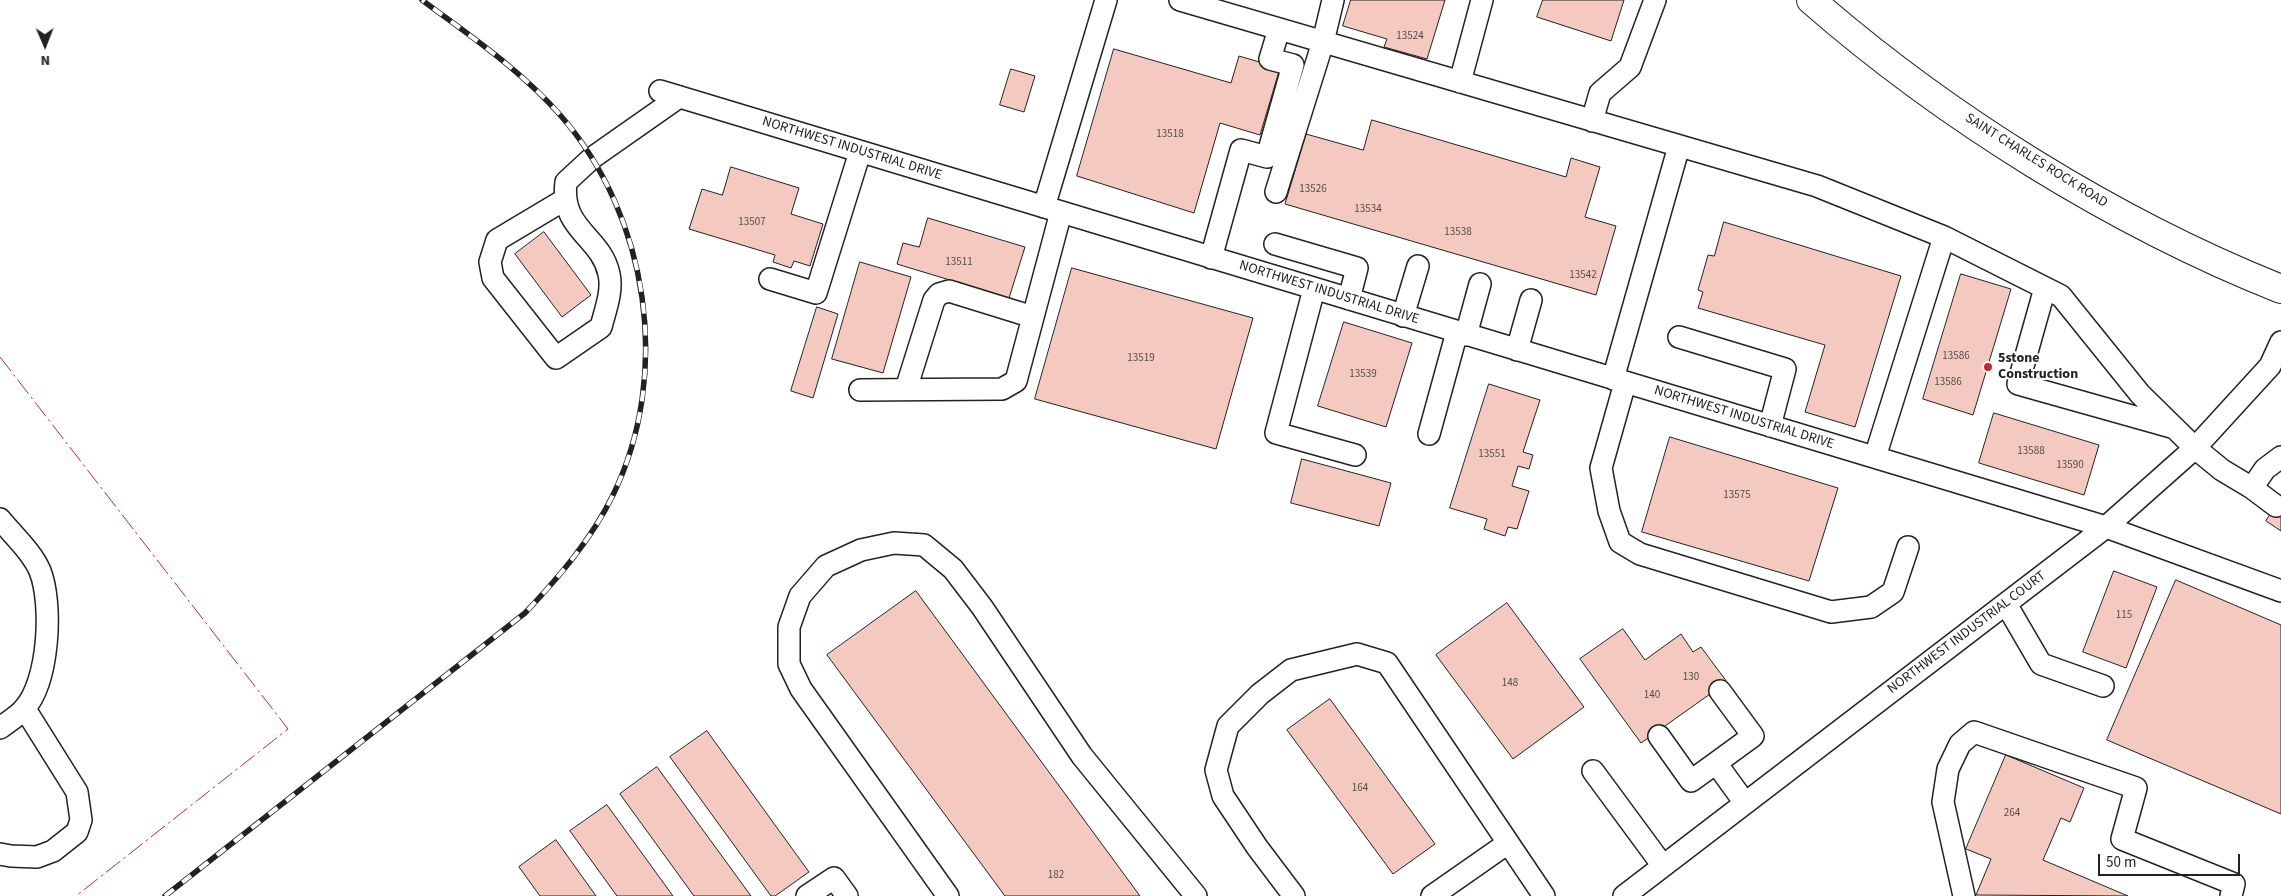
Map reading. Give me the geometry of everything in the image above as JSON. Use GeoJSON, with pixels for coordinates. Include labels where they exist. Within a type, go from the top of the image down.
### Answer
{"type":"FeatureCollection","features":[{"type":"Feature","properties":{"kind":"main road","name":"SAINT CHARLES ROCK ROAD"},"geometry":{"type":"LineString","coordinates":[[1811,0],[1916,83],[2030,160],[2128,217],[2245,274],[2281,288]]}},
{"type":"Feature","properties":{"kind":"street"},"geometry":{"type":"LineString","coordinates":[[860,390],[1002,389],[1016,381],[1033,317],[1052,210],[1106,0]]}},
{"type":"Feature","properties":{"kind":"street"},"geometry":{"type":"LineString","coordinates":[[1180,0],[1818,186],[1944,237],[2060,296],[2140,394],[2174,428],[2222,470],[2252,488],[2276,506]]}},
{"type":"Feature","properties":{"kind":"street"},"geometry":{"type":"LineString","coordinates":[[1276,192],[1323,42],[1333,0]]}},
{"type":"Feature","properties":{"kind":"street"},"geometry":{"type":"LineString","coordinates":[[1460,82],[1482,0]]}},
{"type":"Feature","properties":{"kind":"street"},"geometry":{"type":"LineString","coordinates":[[1592,120],[1600,94],[1630,67],[1655,0]]}},
{"type":"Feature","properties":{"kind":"street"},"geometry":{"type":"LineString","coordinates":[[1211,258],[1241,150],[1267,157],[1293,65],[1270,59],[1279,29]]}},
{"type":"Feature","properties":{"kind":"street","name":"NORTHWEST INDUSTRIAL DRIVE"},"geometry":{"type":"LineString","coordinates":[[564,200],[566,182],[592,158],[670,94],[2106,527],[2281,591]]}},
{"type":"Feature","properties":{"kind":"street"},"geometry":{"type":"LineString","coordinates":[[1679,146],[1619,381],[1601,468],[1609,511],[1620,542],[1640,554],[1831,612],[1871,607],[1893,592],[1908,547]]}},
{"type":"Feature","properties":{"kind":"street"},"geometry":{"type":"LineString","coordinates":[[770,280],[816,292],[860,152]]}},
{"type":"Feature","properties":{"kind":"street"},"geometry":{"type":"LineString","coordinates":[[564,200],[571,218],[602,256],[609,274],[610,290],[601,327],[556,358],[493,278],[490,262],[496,240],[564,200]]}},
{"type":"Feature","properties":{"kind":"street"},"geometry":{"type":"LineString","coordinates":[[1875,457],[1944,237]]}},
{"type":"Feature","properties":{"kind":"street"},"geometry":{"type":"LineString","coordinates":[[1275,244],[1357,268],[1349,299]]}},
{"type":"Feature","properties":{"kind":"street"},"geometry":{"type":"LineString","coordinates":[[1404,316],[1418,266]]}},
{"type":"Feature","properties":{"kind":"street"},"geometry":{"type":"LineString","coordinates":[[1428,434],[1480,284]]}},
{"type":"Feature","properties":{"kind":"street"},"geometry":{"type":"LineString","coordinates":[[2045,288],[2018,384],[2174,428]]}},
{"type":"Feature","properties":{"kind":"street"},"geometry":{"type":"LineString","coordinates":[[1314,289],[1276,433],[1355,455]]}},
{"type":"Feature","properties":{"kind":"street"},"geometry":{"type":"LineString","coordinates":[[906,389],[934,300],[939,294],[949,291],[1033,317]]}},
{"type":"Feature","properties":{"kind":"street"},"geometry":{"type":"LineString","coordinates":[[1517,350],[1531,300]]}},
{"type":"Feature","properties":{"kind":"street"},"geometry":{"type":"LineString","coordinates":[[1679,337],[1786,369],[1770,426]]}},
{"type":"Feature","properties":{"kind":"street","name":"NORTHWEST INDUSTRIAL COURT"},"geometry":{"type":"LineString","coordinates":[[1624,896],[2106,527],[2195,448],[2270,366],[2281,342]]}},
{"type":"Feature","properties":{"kind":"street"},"geometry":{"type":"LineString","coordinates":[[2252,488],[2265,469],[2281,457]]}},
{"type":"Feature","properties":{"kind":"street"},"geometry":{"type":"LineString","coordinates":[[0,520],[24,548],[40,571],[46,595],[44,660],[38,684],[25,709],[0,728]]}},
{"type":"Feature","properties":{"kind":"street"},"geometry":{"type":"LineString","coordinates":[[948,896],[801,688],[789,664],[789,627],[800,596],[826,566],[861,550],[894,543],[924,545],[954,570],[982,607],[1082,756],[1196,896]]}},
{"type":"Feature","properties":{"kind":"street"},"geometry":{"type":"LineString","coordinates":[[2006,604],[2042,664],[2103,686]]}},
{"type":"Feature","properties":{"kind":"street"},"geometry":{"type":"LineString","coordinates":[[1294,896],[1257,847],[1223,796],[1216,770],[1228,726],[1260,694],[1290,670],[1357,654],[1387,663],[1544,896]]}},
{"type":"Feature","properties":{"kind":"street"},"geometry":{"type":"LineString","coordinates":[[1659,736],[1691,781],[1716,763],[1752,736],[1720,691]]}},
{"type":"Feature","properties":{"kind":"street"},"geometry":{"type":"LineString","coordinates":[[0,854],[37,857],[53,851],[77,832],[81,820],[76,792],[25,709]]}},
{"type":"Feature","properties":{"kind":"street"},"geometry":{"type":"LineString","coordinates":[[1964,896],[1943,802],[1948,769],[1960,744],[1974,732],[2136,788],[2122,838],[2234,884],[2231,896]]}},
{"type":"Feature","properties":{"kind":"street"},"geometry":{"type":"LineString","coordinates":[[1716,763],[1744,803]]}},
{"type":"Feature","properties":{"kind":"street"},"geometry":{"type":"LineString","coordinates":[[1593,771],[1663,866]]}},
{"type":"Feature","properties":{"kind":"street"},"geometry":{"type":"LineString","coordinates":[[1432,896],[1508,843]]}},
{"type":"Feature","properties":{"kind":"street"},"geometry":{"type":"LineString","coordinates":[[807,896],[834,878],[847,896]]}},
{"type":"Feature","properties":{"kind":"building"},"geometry":{"type":"Polygon","coordinates":[[[1351,0],[1445,0],[1427,59],[1384,47],[1387,39],[1343,26],[1351,0]]]}},
{"type":"Feature","properties":{"kind":"building"},"geometry":{"type":"Polygon","coordinates":[[[1543,0],[1624,0],[1611,41],[1537,17],[1543,0]]]}},
{"type":"Feature","properties":{"kind":"building"},"geometry":{"type":"Polygon","coordinates":[[[1114,49],[1231,83],[1239,56],[1280,68],[1260,135],[1220,123],[1194,213],[1077,176],[1114,49]]]}},
{"type":"Feature","properties":{"kind":"building"},"geometry":{"type":"Polygon","coordinates":[[[1011,69],[1035,76],[1024,112],[1000,105],[1011,69]]]}},
{"type":"Feature","properties":{"kind":"building"},"geometry":{"type":"Polygon","coordinates":[[[1372,120],[1566,177],[1571,158],[1600,167],[1585,217],[1616,226],[1596,295],[1285,204],[1306,134],[1363,150],[1372,120]]]}},
{"type":"Feature","properties":{"kind":"building"},"geometry":{"type":"Polygon","coordinates":[[[731,167],[799,188],[791,214],[823,224],[810,266],[794,261],[791,268],[773,262],[775,255],[689,229],[702,189],[722,195],[731,167]]]}},
{"type":"Feature","properties":{"kind":"building"},"geometry":{"type":"Polygon","coordinates":[[[928,218],[1025,247],[1009,298],[897,264],[903,243],[919,247],[928,218]]]}},
{"type":"Feature","properties":{"kind":"building"},"geometry":{"type":"Polygon","coordinates":[[[1724,222],[1901,276],[1855,427],[1805,412],[1825,345],[1698,308],[1703,292],[1698,290],[1708,255],[1714,256],[1724,222]]]}},
{"type":"Feature","properties":{"kind":"building"},"geometry":{"type":"Polygon","coordinates":[[[544,232],[591,295],[562,317],[515,254],[544,232]]]}},
{"type":"Feature","properties":{"kind":"building"},"geometry":{"type":"Polygon","coordinates":[[[860,262],[911,277],[883,373],[832,359],[860,262]]]}},
{"type":"Feature","properties":{"kind":"building"},"geometry":{"type":"Polygon","coordinates":[[[1072,268],[1253,318],[1216,449],[1035,399],[1072,268]]]}},
{"type":"Feature","properties":{"kind":"building"},"geometry":{"type":"Polygon","coordinates":[[[1961,274],[2011,289],[1973,415],[1923,399],[1961,274]]]}},
{"type":"Feature","properties":{"kind":"building"},"geometry":{"type":"Polygon","coordinates":[[[817,307],[838,314],[813,398],[791,391],[817,307]]]}},
{"type":"Feature","properties":{"kind":"building"},"geometry":{"type":"Polygon","coordinates":[[[1344,322],[1412,343],[1386,427],[1318,406],[1344,322]]]}},
{"type":"Feature","properties":{"kind":"building"},"geometry":{"type":"Polygon","coordinates":[[[1489,384],[1540,400],[1523,452],[1533,455],[1529,469],[1518,466],[1512,486],[1529,491],[1517,529],[1508,527],[1505,536],[1484,529],[1487,519],[1450,508],[1489,384]]]}},
{"type":"Feature","properties":{"kind":"building"},"geometry":{"type":"Polygon","coordinates":[[[1994,413],[2099,445],[2084,495],[1979,463],[1994,413]]]}},
{"type":"Feature","properties":{"kind":"building"},"geometry":{"type":"Polygon","coordinates":[[[1670,437],[1838,488],[1809,581],[1642,532],[1670,437]]]}},
{"type":"Feature","properties":{"kind":"building"},"geometry":{"type":"Polygon","coordinates":[[[1302,459],[1391,483],[1379,526],[1291,503],[1302,459]]]}},
{"type":"Feature","properties":{"kind":"building"},"geometry":{"type":"Polygon","coordinates":[[[2281,499],[2281,531],[2266,521],[2281,499]]]}},
{"type":"Feature","properties":{"kind":"building"},"geometry":{"type":"Polygon","coordinates":[[[2114,571],[2157,587],[2126,668],[2083,652],[2114,571]]]}},
{"type":"Feature","properties":{"kind":"building"},"geometry":{"type":"Polygon","coordinates":[[[2176,580],[2281,625],[2281,814],[2107,740],[2176,580]]]}},
{"type":"Feature","properties":{"kind":"building"},"geometry":{"type":"Polygon","coordinates":[[[916,591],[1140,896],[1005,896],[827,655],[916,591]]]}},
{"type":"Feature","properties":{"kind":"building"},"geometry":{"type":"Polygon","coordinates":[[[1507,603],[1584,707],[1513,759],[1436,655],[1507,603]]]}},
{"type":"Feature","properties":{"kind":"building"},"geometry":{"type":"Polygon","coordinates":[[[1623,629],[1645,660],[1681,634],[1693,652],[1701,647],[1727,682],[1641,743],[1580,659],[1623,629]]]}},
{"type":"Feature","properties":{"kind":"building"},"geometry":{"type":"Polygon","coordinates":[[[1330,699],[1435,844],[1393,874],[1287,730],[1330,699]]]}},
{"type":"Feature","properties":{"kind":"building"},"geometry":{"type":"Polygon","coordinates":[[[707,731],[809,872],[775,896],[771,896],[670,757],[707,731]]]}},
{"type":"Feature","properties":{"kind":"building"},"geometry":{"type":"Polygon","coordinates":[[[2006,755],[2084,788],[2070,822],[2061,818],[2043,860],[2128,896],[1976,895],[1991,859],[1966,849],[2006,755]]]}},
{"type":"Feature","properties":{"kind":"building"},"geometry":{"type":"Polygon","coordinates":[[[657,767],[751,896],[694,896],[620,794],[657,767]]]}},
{"type":"Feature","properties":{"kind":"building"},"geometry":{"type":"Polygon","coordinates":[[[607,805],[673,896],[617,896],[570,831],[607,805]]]}},
{"type":"Feature","properties":{"kind":"building"},"geometry":{"type":"Polygon","coordinates":[[[556,840],[596,896],[540,896],[519,867],[556,840]]]}},
{"type":"Feature","properties":{"kind":"railway"},"geometry":{"type":"LineString","coordinates":[[165,896],[525,613],[562,572],[595,527],[613,495],[631,448],[642,399],[646,349],[642,298],[632,248],[615,201],[591,156],[546,99],[494,54],[422,0]]}},
{"type":"Feature","properties":{"kind":"power"},"geometry":{"type":"LineString","coordinates":[[0,357],[288,729],[76,896]]}},
{"type":"Feature","properties":{"kind":"place","name":"5stone Construction"},"geometry":{"type":"Point","coordinates":[1988,367]}}]}
